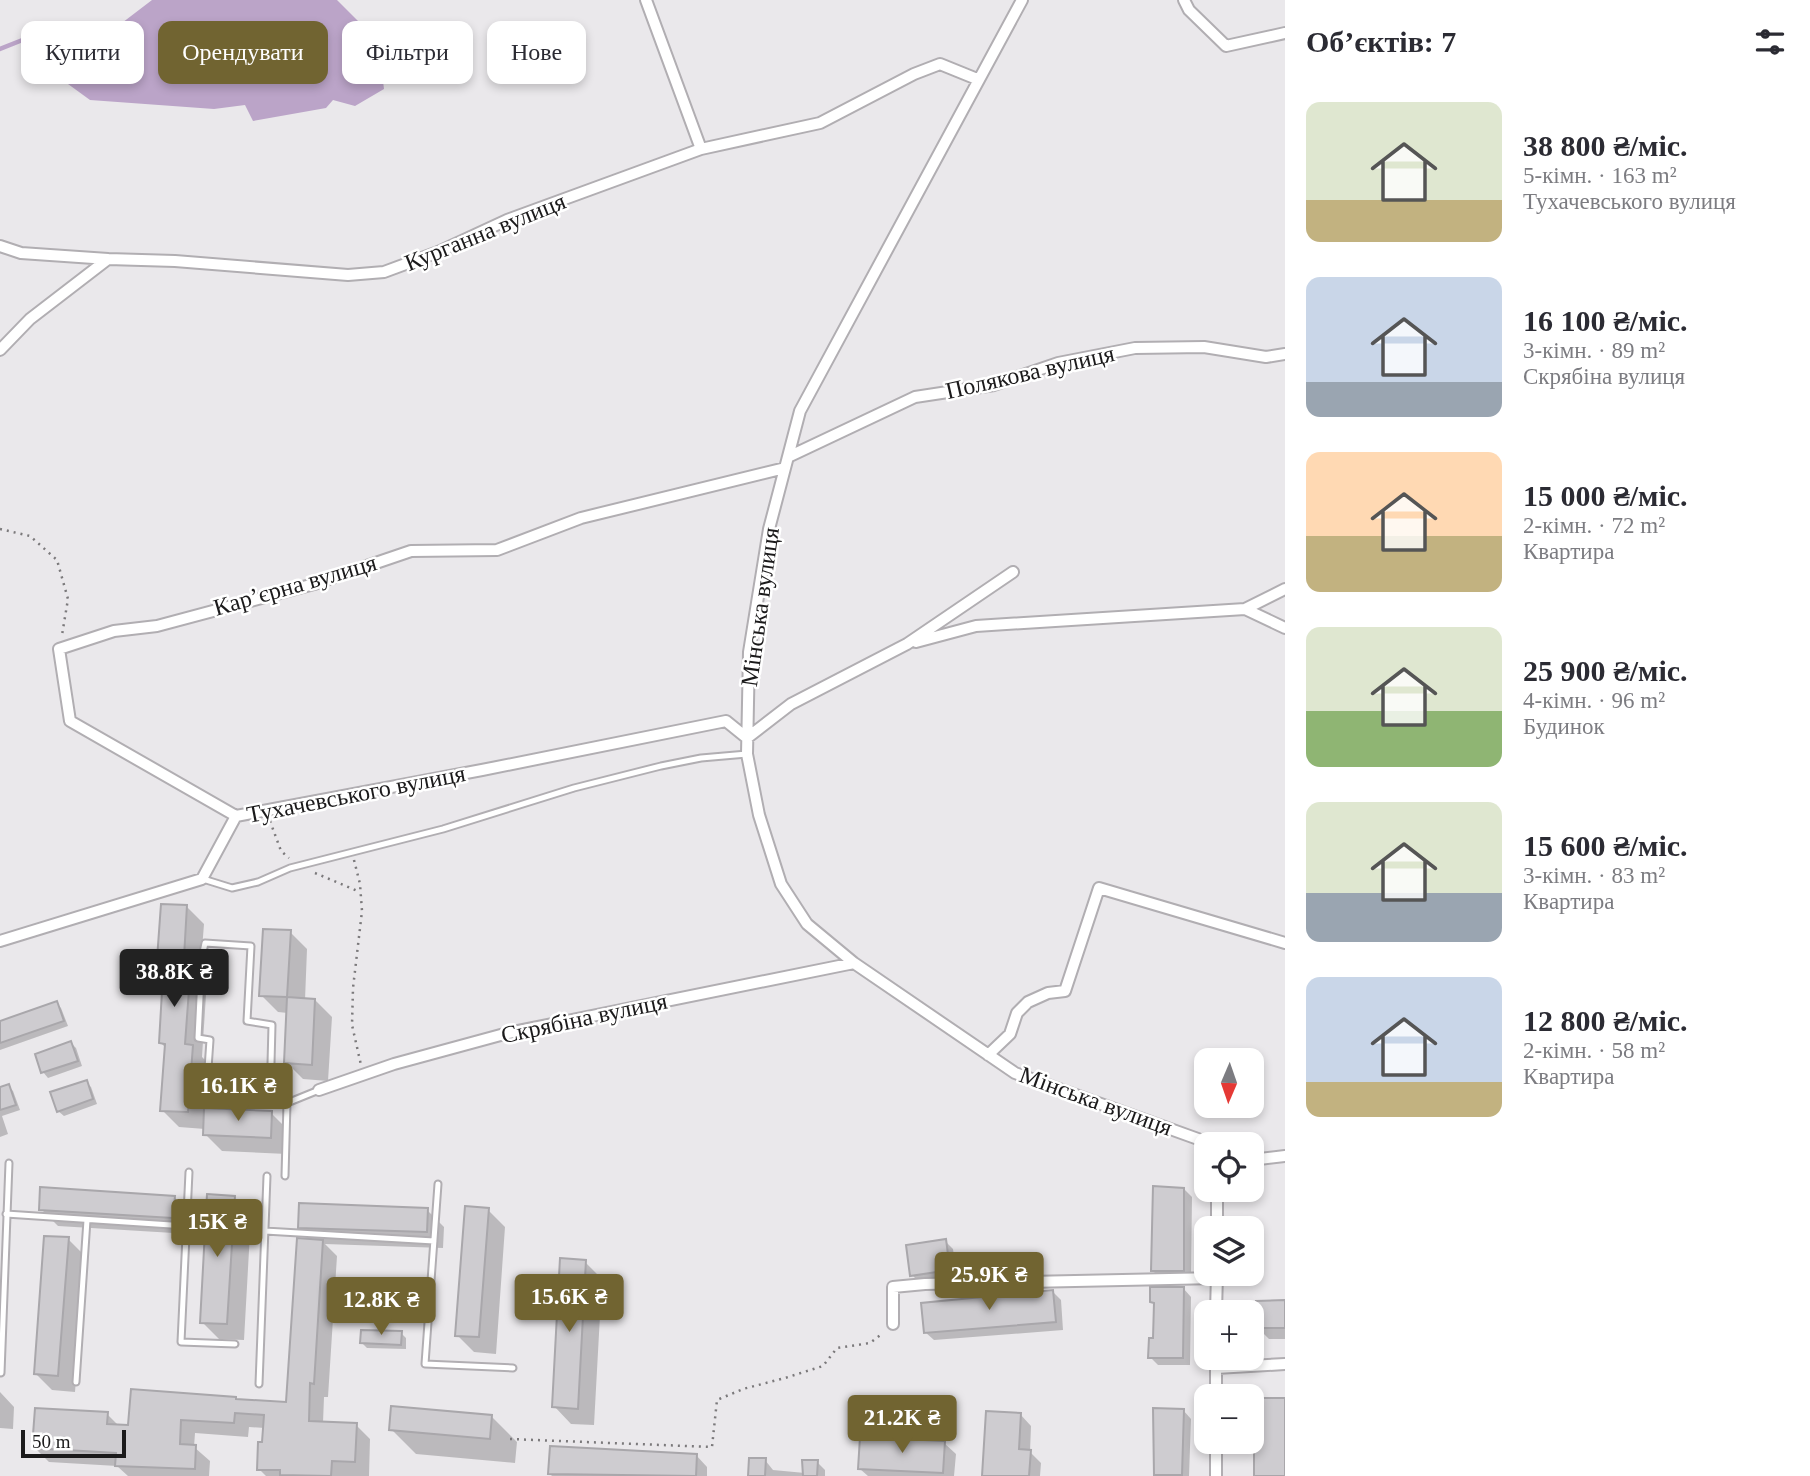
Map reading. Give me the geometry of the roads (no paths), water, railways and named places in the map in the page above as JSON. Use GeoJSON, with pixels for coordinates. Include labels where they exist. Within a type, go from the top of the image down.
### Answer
{"type":"FeatureCollection","features":[{"type":"Feature","properties":{"kind":"street"},"geometry":{"type":"LineString","coordinates":[[646,0],[701,149]]}},
{"type":"Feature","properties":{"kind":"street","name":"Мінська вулиця"},"geometry":{"type":"LineString","coordinates":[[1022,0],[800,411],[769,529],[749,652],[747,754],[759,815],[781,884],[807,925],[854,963],[1015,1073],[1194,1138]]}},
{"type":"Feature","properties":{"kind":"street"},"geometry":{"type":"LineString","coordinates":[[1184,0],[1189,10],[1226,46],[1285,33]]}},
{"type":"Feature","properties":{"kind":"street","name":"Курганна вулиця"},"geometry":{"type":"LineString","coordinates":[[0,246],[21,253],[108,259],[175,261],[348,275],[384,272],[438,252],[507,220],[701,149],[820,123],[914,74],[940,64],[977,79]]}},
{"type":"Feature","properties":{"kind":"street"},"geometry":{"type":"LineString","coordinates":[[0,350],[30,319],[108,259]]}},
{"type":"Feature","properties":{"kind":"street","name":"Полякова вулиця"},"geometry":{"type":"LineString","coordinates":[[786,463],[915,397],[994,385],[1058,363],[1135,348],[1203,347],[1266,357],[1285,354]]}},
{"type":"Feature","properties":{"kind":"street","name":"Кар’єрна вулиця"},"geometry":{"type":"LineString","coordinates":[[236,816],[70,721],[60,649],[114,631],[157,626],[314,583],[411,551],[497,550],[581,518],[786,463]]}},
{"type":"Feature","properties":{"kind":"street"},"geometry":{"type":"LineString","coordinates":[[747,738],[791,704],[907,644],[1013,572]]}},
{"type":"Feature","properties":{"kind":"street"},"geometry":{"type":"LineString","coordinates":[[907,644],[976,626],[1245,609],[1285,589]]}},
{"type":"Feature","properties":{"kind":"street"},"geometry":{"type":"LineString","coordinates":[[1245,609],[1285,628]]}},
{"type":"Feature","properties":{"kind":"street","name":"Тухачевського вулиця"},"geometry":{"type":"LineString","coordinates":[[202,879],[236,816],[469,773],[726,721],[747,738]]}},
{"type":"Feature","properties":{"kind":"street"},"geometry":{"type":"LineString","coordinates":[[0,941],[202,879]]}},
{"type":"Feature","properties":{"kind":"street"},"geometry":{"type":"LineString","coordinates":[[988,1055],[1010,1034],[1017,1013],[1028,1002],[1048,993],[1065,991],[1100,888],[1285,943]]}},
{"type":"Feature","properties":{"kind":"street","name":"Скрябіна вулиця"},"geometry":{"type":"LineString","coordinates":[[319,1090],[394,1064],[508,1033],[854,963]]}},
{"type":"Feature","properties":{"kind":"street"},"geometry":{"type":"LineString","coordinates":[[1264,1158],[1285,1156]]}},
{"type":"Feature","properties":{"kind":"street"},"geometry":{"type":"LineString","coordinates":[[893,1324],[893,1287],[1194,1277]]}},
{"type":"Feature","properties":{"kind":"street"},"geometry":{"type":"LineString","coordinates":[[1264,1364],[1285,1364]]}},
{"type":"Feature","properties":{"kind":"street"},"geometry":{"type":"LineString","coordinates":[[1216,1454],[1216,1476]]}},
{"type":"Feature","properties":{"kind":"lane"},"geometry":{"type":"LineString","coordinates":[[202,879],[232,888],[258,883],[290,868],[443,829],[574,788],[701,758],[747,754]]}},
{"type":"Feature","properties":{"kind":"lane"},"geometry":{"type":"LineString","coordinates":[[270,1102],[272,1025],[247,1021],[251,946],[205,943],[198,1038],[210,1040],[206,1097],[270,1102],[287,1103],[319,1090]]}},
{"type":"Feature","properties":{"kind":"lane"},"geometry":{"type":"LineString","coordinates":[[285,1176],[287,1103]]}},
{"type":"Feature","properties":{"kind":"lane"},"geometry":{"type":"LineString","coordinates":[[1,1373],[9,1163]]}},
{"type":"Feature","properties":{"kind":"lane"},"geometry":{"type":"LineString","coordinates":[[189,1172],[181,1342],[235,1344]]}},
{"type":"Feature","properties":{"kind":"lane"},"geometry":{"type":"LineString","coordinates":[[258,1384],[267,1176]]}},
{"type":"Feature","properties":{"kind":"lane"},"geometry":{"type":"LineString","coordinates":[[438,1184],[425,1364],[513,1368]]}},
{"type":"Feature","properties":{"kind":"lane"},"geometry":{"type":"LineString","coordinates":[[6,1214],[186,1226]]}},
{"type":"Feature","properties":{"kind":"lane"},"geometry":{"type":"LineString","coordinates":[[76,1382],[87,1220]]}},
{"type":"Feature","properties":{"kind":"lane"},"geometry":{"type":"LineString","coordinates":[[265,1231],[434,1241]]}},
{"type":"Feature","properties":{"kind":"waterway"},"geometry":{"type":"LineString","coordinates":[[0,49],[21,41]]}}]}
